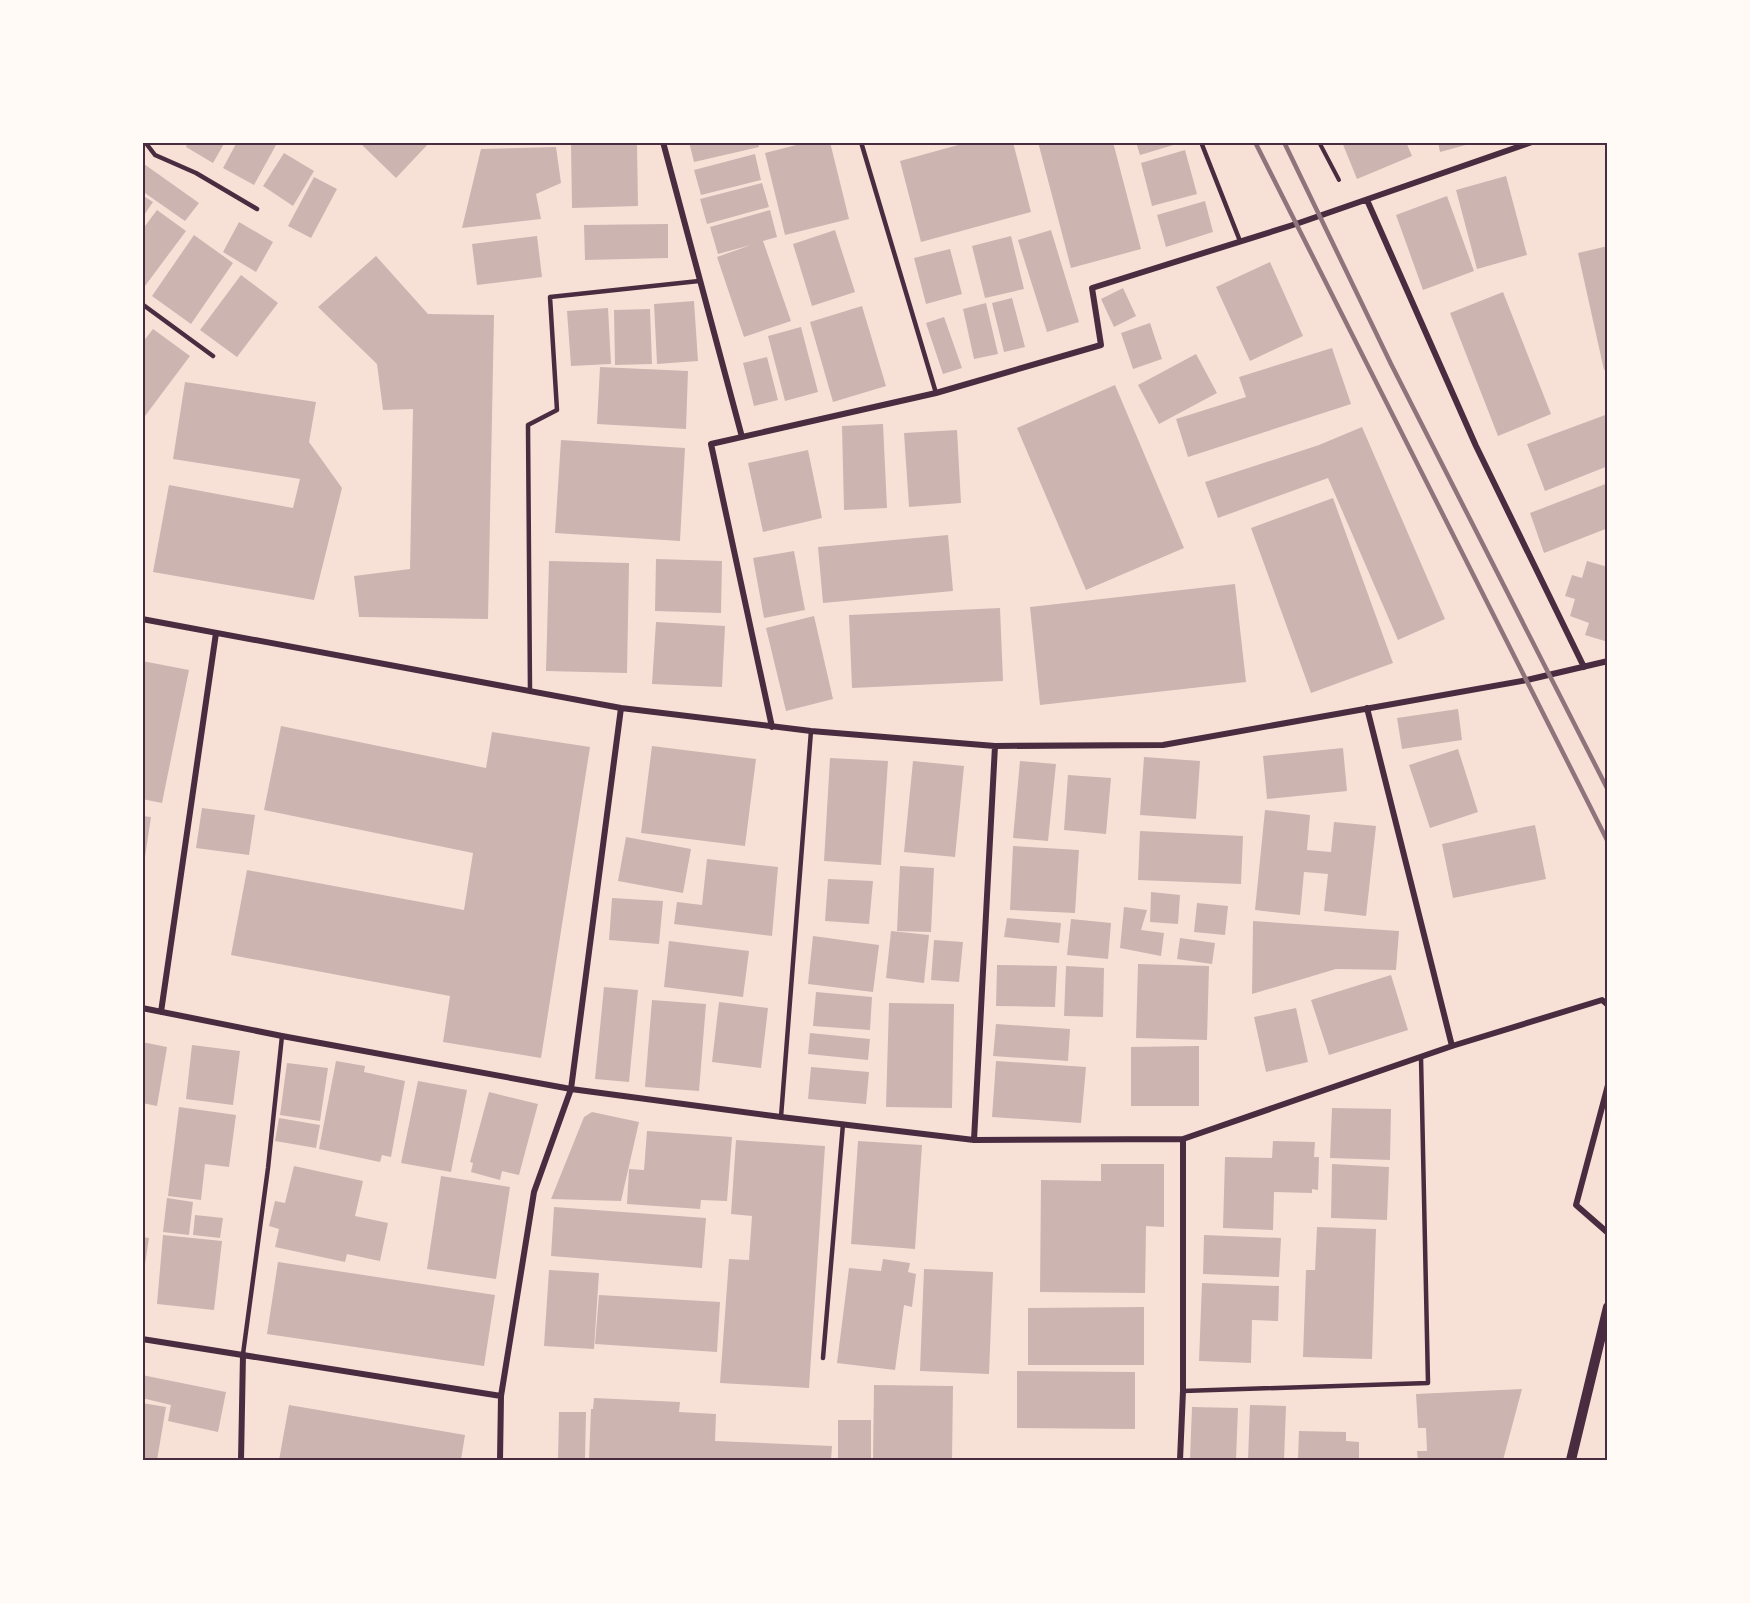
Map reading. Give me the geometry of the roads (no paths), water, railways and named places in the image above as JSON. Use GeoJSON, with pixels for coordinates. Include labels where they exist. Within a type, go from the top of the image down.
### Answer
{"type":"FeatureCollection","features":[{"type":"Feature","properties":{"kind":"street"},"geometry":{"type":"LineString","coordinates":[[663,142],[742,437]]}},
{"type":"Feature","properties":{"kind":"street"},"geometry":{"type":"LineString","coordinates":[[772,727],[711,444],[936,393],[1101,345],[1092,288],[1367,200],[1532,142]]}},
{"type":"Feature","properties":{"kind":"street"},"geometry":{"type":"LineString","coordinates":[[1367,200],[1476,446],[1584,667]]}},
{"type":"Feature","properties":{"kind":"street"},"geometry":{"type":"LineString","coordinates":[[142,619],[621,708],[811,731],[995,746],[1163,745],[1527,680],[1608,661]]}},
{"type":"Feature","properties":{"kind":"street"},"geometry":{"type":"LineString","coordinates":[[161,1012],[216,633]]}},
{"type":"Feature","properties":{"kind":"street"},"geometry":{"type":"LineString","coordinates":[[500,1461],[501,1396],[534,1192],[570,1089],[621,708]]}},
{"type":"Feature","properties":{"kind":"street"},"geometry":{"type":"LineString","coordinates":[[1367,708],[1452,1046]]}},
{"type":"Feature","properties":{"kind":"street"},"geometry":{"type":"LineString","coordinates":[[974,1140],[995,746]]}},
{"type":"Feature","properties":{"kind":"street"},"geometry":{"type":"LineString","coordinates":[[142,1008],[570,1089],[974,1140],[1183,1139],[1452,1046],[1602,1000],[1608,1005]]}},
{"type":"Feature","properties":{"kind":"street"},"geometry":{"type":"LineString","coordinates":[[1608,1085],[1576,1205],[1608,1233]]}},
{"type":"Feature","properties":{"kind":"street"},"geometry":{"type":"LineString","coordinates":[[1180,1461],[1183,1391],[1183,1139]]}},
{"type":"Feature","properties":{"kind":"street"},"geometry":{"type":"LineString","coordinates":[[1571,1461],[1608,1307]]}},
{"type":"Feature","properties":{"kind":"street"},"geometry":{"type":"LineString","coordinates":[[142,1339],[501,1396]]}},
{"type":"Feature","properties":{"kind":"street"},"geometry":{"type":"LineString","coordinates":[[241,1461],[243,1354]]}},
{"type":"Feature","properties":{"kind":"lane"},"geometry":{"type":"LineString","coordinates":[[145,142],[155,155],[196,173],[257,209]]}},
{"type":"Feature","properties":{"kind":"lane"},"geometry":{"type":"LineString","coordinates":[[861,142],[936,393]]}},
{"type":"Feature","properties":{"kind":"lane"},"geometry":{"type":"LineString","coordinates":[[1201,142],[1240,241]]}},
{"type":"Feature","properties":{"kind":"lane"},"geometry":{"type":"LineString","coordinates":[[530,691],[528,425],[557,410],[550,297],[699,281]]}},
{"type":"Feature","properties":{"kind":"lane"},"geometry":{"type":"LineString","coordinates":[[142,304],[213,356]]}},
{"type":"Feature","properties":{"kind":"lane"},"geometry":{"type":"LineString","coordinates":[[781,1117],[811,731]]}},
{"type":"Feature","properties":{"kind":"lane"},"geometry":{"type":"LineString","coordinates":[[243,1354],[268,1168],[282,1036]]}},
{"type":"Feature","properties":{"kind":"lane"},"geometry":{"type":"LineString","coordinates":[[1183,1391],[1428,1383],[1421,1058]]}},
{"type":"Feature","properties":{"kind":"lane"},"geometry":{"type":"LineString","coordinates":[[823,1358],[843,1124]]}},
{"type":"Feature","properties":{"kind":"railway"},"geometry":{"type":"LineString","coordinates":[[1255,142],[1608,842]]}},
{"type":"Feature","properties":{"kind":"railway"},"geometry":{"type":"LineString","coordinates":[[1284,142],[1391,364],[1608,790]]}}]}
